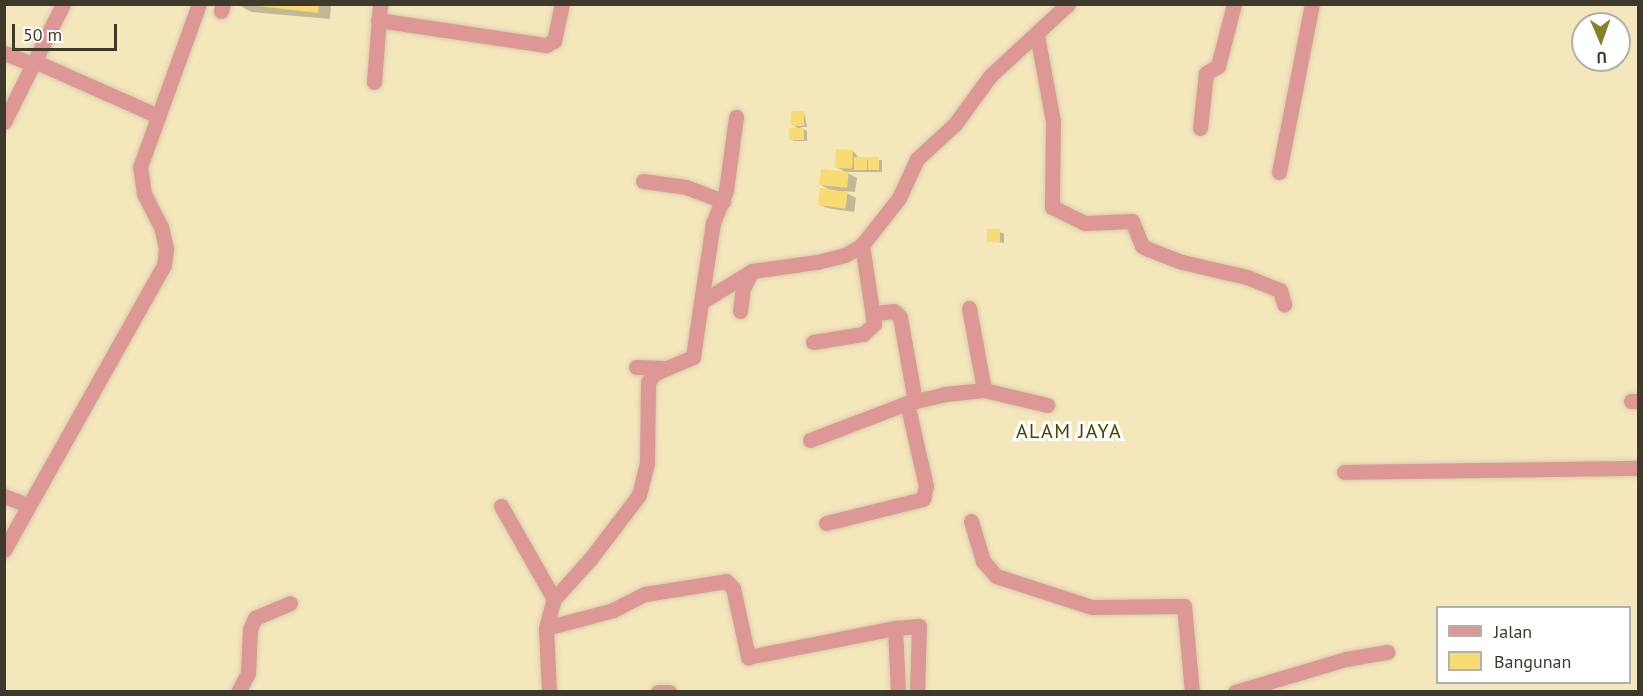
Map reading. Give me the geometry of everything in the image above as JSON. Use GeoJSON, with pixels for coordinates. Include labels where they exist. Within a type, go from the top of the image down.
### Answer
{"type":"FeatureCollection","features":[{"type":"Feature","properties":{"kind":"street"},"geometry":{"type":"LineString","coordinates":[[4,122],[63,4]]}},
{"type":"Feature","properties":{"kind":"street"},"geometry":{"type":"LineString","coordinates":[[4,550],[27,505],[164,265],[161,227],[144,194],[140,177],[158,116],[199,4]]}},
{"type":"Feature","properties":{"kind":"street"},"geometry":{"type":"LineString","coordinates":[[374,82],[379,12],[546,45],[554,41],[562,4]]}},
{"type":"Feature","properties":{"kind":"street"},"geometry":{"type":"LineString","coordinates":[[701,302],[752,271],[817,262],[862,245],[899,198],[917,159],[955,124],[990,76],[1068,4]]}},
{"type":"Feature","properties":{"kind":"street"},"geometry":{"type":"LineString","coordinates":[[1200,128],[1206,73],[1218,66],[1234,4]]}},
{"type":"Feature","properties":{"kind":"street"},"geometry":{"type":"LineString","coordinates":[[1280,172],[1312,4]]}},
{"type":"Feature","properties":{"kind":"street"},"geometry":{"type":"LineString","coordinates":[[1037,35],[1054,144],[1052,207],[1085,223],[1132,221],[1142,246],[1182,262],[1247,277],[1280,291],[1284,304]]}},
{"type":"Feature","properties":{"kind":"street"},"geometry":{"type":"LineString","coordinates":[[4,53],[33,62],[158,116]]}},
{"type":"Feature","properties":{"kind":"street"},"geometry":{"type":"LineString","coordinates":[[549,692],[546,628],[554,599],[591,558],[639,495],[647,463],[647,386],[652,376],[695,354],[713,223],[723,201],[736,117]]}},
{"type":"Feature","properties":{"kind":"street"},"geometry":{"type":"LineString","coordinates":[[643,181],[686,187],[723,201]]}},
{"type":"Feature","properties":{"kind":"street"},"geometry":{"type":"LineString","coordinates":[[813,342],[871,330],[875,312],[862,245]]}},
{"type":"Feature","properties":{"kind":"street"},"geometry":{"type":"LineString","coordinates":[[740,311],[743,288],[752,271]]}},
{"type":"Feature","properties":{"kind":"street"},"geometry":{"type":"LineString","coordinates":[[969,308],[984,390]]}},
{"type":"Feature","properties":{"kind":"street"},"geometry":{"type":"LineString","coordinates":[[826,523],[923,499],[926,486],[911,402],[900,317],[894,311],[875,312]]}},
{"type":"Feature","properties":{"kind":"street"},"geometry":{"type":"LineString","coordinates":[[636,367],[666,368]]}},
{"type":"Feature","properties":{"kind":"street"},"geometry":{"type":"LineString","coordinates":[[810,441],[911,402],[984,390],[1047,405]]}},
{"type":"Feature","properties":{"kind":"street"},"geometry":{"type":"LineString","coordinates":[[1344,472],[1638,468]]}},
{"type":"Feature","properties":{"kind":"street"},"geometry":{"type":"LineString","coordinates":[[4,496],[27,505]]}},
{"type":"Feature","properties":{"kind":"street"},"geometry":{"type":"LineString","coordinates":[[501,506],[554,599]]}},
{"type":"Feature","properties":{"kind":"street"},"geometry":{"type":"LineString","coordinates":[[971,521],[983,561],[996,576],[1092,607],[1184,606],[1192,692]]}},
{"type":"Feature","properties":{"kind":"street"},"geometry":{"type":"LineString","coordinates":[[546,628],[613,610],[645,594],[726,581],[733,588],[748,657],[895,628],[919,626],[917,692]]}},
{"type":"Feature","properties":{"kind":"street"},"geometry":{"type":"LineString","coordinates":[[238,692],[248,673],[250,629],[255,618],[290,603]]}},
{"type":"Feature","properties":{"kind":"street"},"geometry":{"type":"LineString","coordinates":[[895,628],[897,692]]}},
{"type":"Feature","properties":{"kind":"street"},"geometry":{"type":"LineString","coordinates":[[1235,692],[1346,659],[1387,652]]}},
{"type":"Feature","properties":{"kind":"street"},"geometry":{"type":"LineString","coordinates":[[658,692],[669,692]]}},
{"type":"Feature","properties":{"kind":"shaded area"},"geometry":{"type":"Polygon","coordinates":[[[5,5],[1638,5],[1638,691],[5,691],[5,5]]]}},
{"type":"Feature","properties":{"kind":"building"},"geometry":{"type":"Polygon","coordinates":[[[241,4],[319,4],[318,13],[241,4]]]}},
{"type":"Feature","properties":{"kind":"building"},"geometry":{"type":"Polygon","coordinates":[[[791,111],[804,111],[804,126],[791,126],[791,111]]]}},
{"type":"Feature","properties":{"kind":"building"},"geometry":{"type":"Polygon","coordinates":[[[789,128],[804,128],[804,140],[789,140],[789,128]]]}},
{"type":"Feature","properties":{"kind":"building"},"geometry":{"type":"Polygon","coordinates":[[[836,149],[853,150],[852,169],[835,168],[836,149]]]}},
{"type":"Feature","properties":{"kind":"building"},"geometry":{"type":"Polygon","coordinates":[[[854,157],[867,157],[867,170],[854,170],[854,157]]]}},
{"type":"Feature","properties":{"kind":"building"},"geometry":{"type":"Polygon","coordinates":[[[868,157],[879,157],[879,170],[868,170],[868,157]]]}},
{"type":"Feature","properties":{"kind":"building"},"geometry":{"type":"Polygon","coordinates":[[[821,169],[849,172],[847,188],[819,185],[821,169]]]}},
{"type":"Feature","properties":{"kind":"building"},"geometry":{"type":"Polygon","coordinates":[[[820,188],[848,192],[845,209],[818,205],[820,188]]]}},
{"type":"Feature","properties":{"kind":"building"},"geometry":{"type":"Polygon","coordinates":[[[987,229],[1000,229],[1000,242],[987,242],[987,229]]]}},
{"type":"Feature","properties":{"kind":"district","name":"ALAM JAYA"},"geometry":{"type":"Point","coordinates":[1069,431]}}]}
